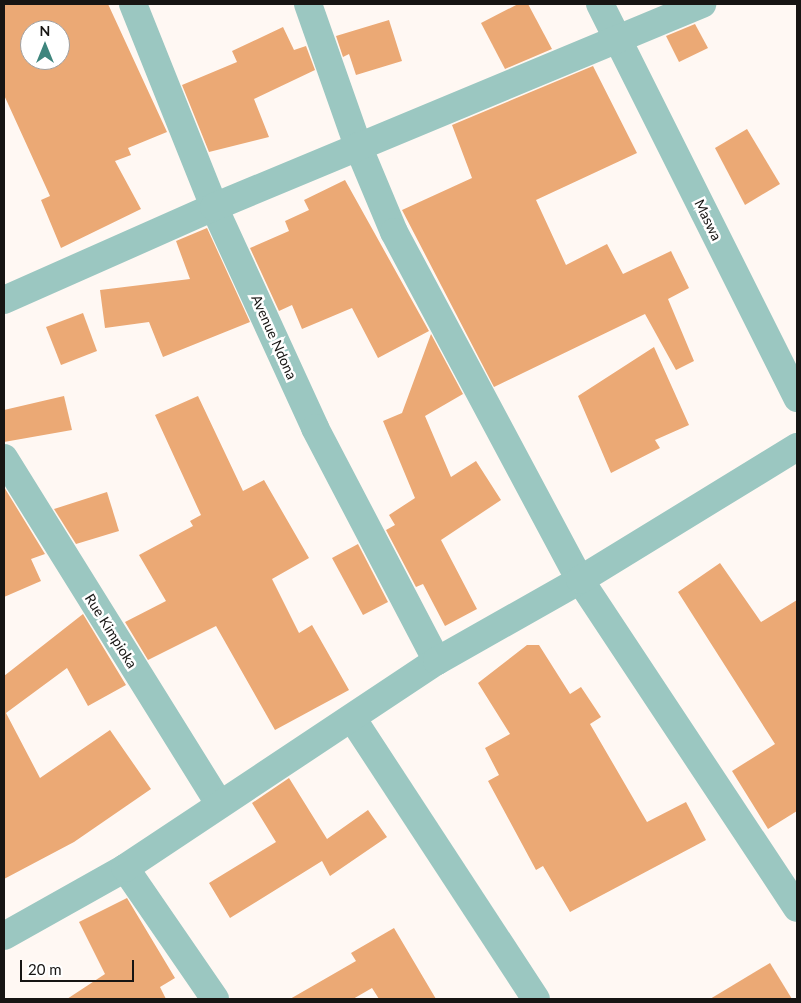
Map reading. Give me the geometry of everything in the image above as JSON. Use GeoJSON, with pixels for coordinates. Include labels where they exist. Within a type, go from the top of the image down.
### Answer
{"type":"FeatureCollection","features":[{"type":"Feature","properties":{"kind":"street","name":"Avenue Ndona"},"geometry":{"type":"LineString","coordinates":[[132,4],[214,207],[315,428],[437,661]]}},
{"type":"Feature","properties":{"kind":"street"},"geometry":{"type":"LineString","coordinates":[[308,4],[358,146],[394,232],[580,580],[797,908]]}},
{"type":"Feature","properties":{"kind":"street","name":"Maswa"},"geometry":{"type":"LineString","coordinates":[[600,4],[797,398]]}},
{"type":"Feature","properties":{"kind":"street"},"geometry":{"type":"LineString","coordinates":[[4,300],[214,207],[358,146],[620,41],[702,4]]}},
{"type":"Feature","properties":{"kind":"street"},"geometry":{"type":"LineString","coordinates":[[4,936],[125,868],[219,803],[437,661],[580,580],[797,447]]}},
{"type":"Feature","properties":{"kind":"street","name":"Rue Kimpioka"},"geometry":{"type":"LineString","coordinates":[[4,458],[219,803]]}},
{"type":"Feature","properties":{"kind":"street"},"geometry":{"type":"LineString","coordinates":[[352,718],[536,999]]}},
{"type":"Feature","properties":{"kind":"street"},"geometry":{"type":"LineString","coordinates":[[125,868],[215,999]]}},
{"type":"Feature","properties":{"kind":"building"},"geometry":{"type":"Polygon","coordinates":[[[4,4],[108,4],[167,132],[128,148],[131,155],[115,161],[141,209],[61,248],[41,200],[50,196],[4,95],[4,4]]]}},
{"type":"Feature","properties":{"kind":"building"},"geometry":{"type":"Polygon","coordinates":[[[518,4],[528,4],[552,49],[505,69],[481,23],[518,4]]]}},
{"type":"Feature","properties":{"kind":"building"},"geometry":{"type":"Polygon","coordinates":[[[389,20],[402,61],[356,75],[349,54],[343,57],[336,36],[389,20]]]}},
{"type":"Feature","properties":{"kind":"building"},"geometry":{"type":"Polygon","coordinates":[[[695,24],[708,48],[679,62],[666,36],[695,24]]]}},
{"type":"Feature","properties":{"kind":"building"},"geometry":{"type":"Polygon","coordinates":[[[283,27],[294,50],[306,46],[315,70],[254,99],[269,137],[209,152],[182,85],[237,62],[232,51],[283,27]]]}},
{"type":"Feature","properties":{"kind":"building"},"geometry":{"type":"Polygon","coordinates":[[[593,66],[637,153],[536,200],[566,265],[607,244],[623,274],[671,251],[689,288],[668,299],[694,361],[676,370],[645,314],[494,387],[402,210],[472,178],[452,125],[593,66]]]}},
{"type":"Feature","properties":{"kind":"building"},"geometry":{"type":"Polygon","coordinates":[[[747,129],[780,184],[745,205],[715,148],[747,129]]]}},
{"type":"Feature","properties":{"kind":"building"},"geometry":{"type":"Polygon","coordinates":[[[345,180],[429,331],[378,358],[352,308],[302,329],[292,305],[279,311],[250,248],[289,231],[285,221],[309,210],[304,200],[345,180]]]}},
{"type":"Feature","properties":{"kind":"building"},"geometry":{"type":"Polygon","coordinates":[[[207,228],[250,322],[163,357],[149,322],[105,328],[100,290],[190,279],[176,241],[207,228]]]}},
{"type":"Feature","properties":{"kind":"building"},"geometry":{"type":"Polygon","coordinates":[[[83,313],[97,351],[61,365],[46,327],[83,313]]]}},
{"type":"Feature","properties":{"kind":"building"},"geometry":{"type":"Polygon","coordinates":[[[431,334],[463,394],[425,416],[451,477],[476,461],[501,500],[441,540],[477,609],[445,626],[423,584],[416,587],[386,530],[395,525],[389,515],[415,498],[383,421],[402,413],[431,334]]]}},
{"type":"Feature","properties":{"kind":"building"},"geometry":{"type":"Polygon","coordinates":[[[654,347],[689,425],[655,440],[660,448],[611,473],[578,396],[654,347]]]}},
{"type":"Feature","properties":{"kind":"building"},"geometry":{"type":"Polygon","coordinates":[[[64,396],[72,430],[4,442],[4,410],[64,396]]]}},
{"type":"Feature","properties":{"kind":"building"},"geometry":{"type":"Polygon","coordinates":[[[198,396],[243,491],[264,480],[309,558],[272,579],[299,633],[312,625],[349,690],[275,730],[216,626],[148,660],[125,622],[166,601],[139,555],[193,526],[190,521],[201,515],[155,415],[198,396]]]}},
{"type":"Feature","properties":{"kind":"building"},"geometry":{"type":"Polygon","coordinates":[[[4,487],[45,554],[31,559],[41,581],[4,597],[4,487]]]}},
{"type":"Feature","properties":{"kind":"building"},"geometry":{"type":"Polygon","coordinates":[[[107,492],[119,531],[76,544],[54,509],[107,492]]]}},
{"type":"Feature","properties":{"kind":"building"},"geometry":{"type":"Polygon","coordinates":[[[358,544],[388,602],[363,615],[332,558],[358,544]]]}},
{"type":"Feature","properties":{"kind":"building"},"geometry":{"type":"Polygon","coordinates":[[[720,563],[761,622],[797,600],[797,811],[768,829],[732,771],[775,744],[678,592],[720,563]]]}},
{"type":"Feature","properties":{"kind":"building"},"geometry":{"type":"Polygon","coordinates":[[[83,614],[126,685],[88,706],[67,668],[6,713],[40,778],[110,730],[151,789],[74,842],[4,879],[4,676],[83,614]]]}},
{"type":"Feature","properties":{"kind":"building"},"geometry":{"type":"Polygon","coordinates":[[[527,645],[539,645],[570,694],[581,687],[601,717],[590,724],[647,822],[686,802],[706,840],[570,912],[543,866],[536,870],[488,781],[499,775],[485,748],[510,734],[478,683],[527,645]]]}},
{"type":"Feature","properties":{"kind":"building"},"geometry":{"type":"Polygon","coordinates":[[[289,778],[327,839],[368,810],[387,837],[330,876],[322,861],[230,918],[209,883],[276,842],[252,803],[289,778]]]}},
{"type":"Feature","properties":{"kind":"building"},"geometry":{"type":"Polygon","coordinates":[[[127,898],[175,978],[160,987],[166,999],[67,999],[105,974],[79,922],[127,898]]]}},
{"type":"Feature","properties":{"kind":"building"},"geometry":{"type":"Polygon","coordinates":[[[394,928],[436,999],[379,999],[372,988],[353,999],[290,999],[356,961],[351,953],[394,928]]]}},
{"type":"Feature","properties":{"kind":"building"},"geometry":{"type":"Polygon","coordinates":[[[770,963],[792,999],[710,999],[770,963]]]}}]}
